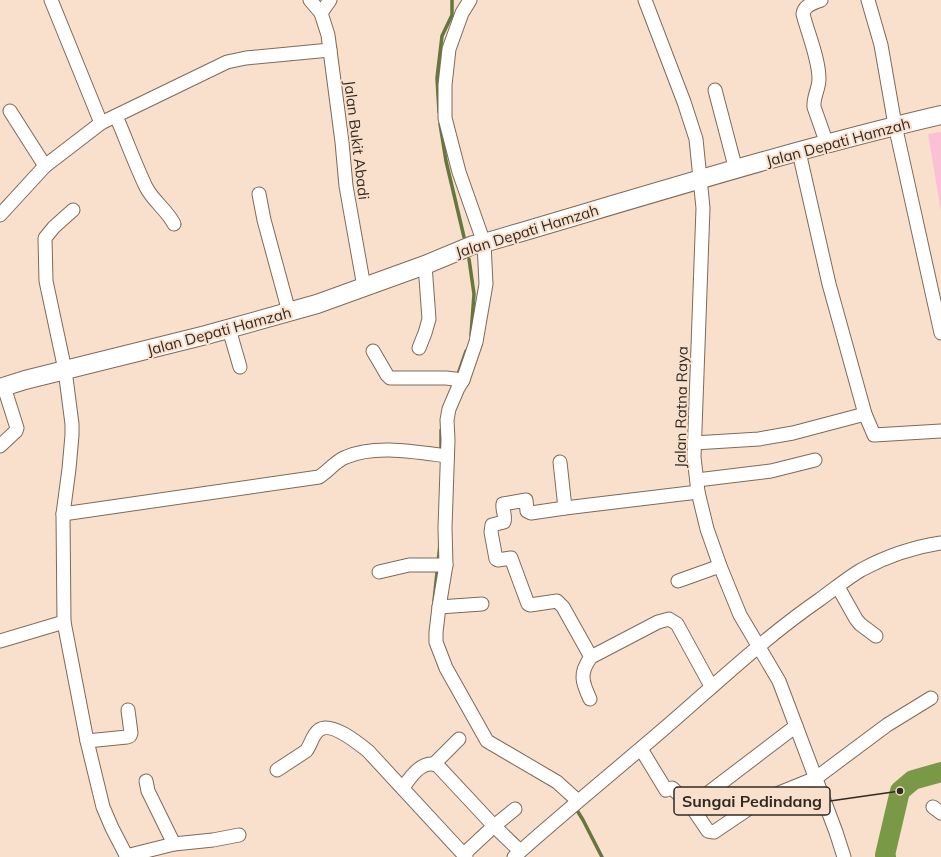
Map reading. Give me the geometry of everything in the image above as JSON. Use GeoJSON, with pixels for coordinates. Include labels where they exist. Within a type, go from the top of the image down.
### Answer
{"type":"FeatureCollection","features":[{"type":"Feature","properties":{"kind":"main road","name":"Jalan Depati Hamzah"},"geometry":{"type":"LineString","coordinates":[[2,387],[290,312],[317,304],[425,265],[473,244],[484,243],[895,125],[941,115]]}},
{"type":"Feature","properties":{"kind":"street"},"geometry":{"type":"LineString","coordinates":[[51,0],[102,123]]}},
{"type":"Feature","properties":{"kind":"street","name":"Jalan Bukit Abadi"},"geometry":{"type":"LineString","coordinates":[[310,0],[321,13],[328,34],[342,142],[346,186],[364,287]]}},
{"type":"Feature","properties":{"kind":"street"},"geometry":{"type":"LineString","coordinates":[[321,13],[330,0]]}},
{"type":"Feature","properties":{"kind":"street"},"geometry":{"type":"LineString","coordinates":[[470,0],[462,13],[449,49],[445,85],[445,118],[459,172],[484,243],[486,284],[484,306],[476,342],[456,379],[458,388],[449,410],[447,420],[445,456],[445,528],[437,565],[439,607],[436,642],[446,668],[487,741],[557,782],[572,806]]}},
{"type":"Feature","properties":{"kind":"street","name":"Jalan Ratna Raya"},"geometry":{"type":"LineString","coordinates":[[644,0],[684,102],[696,139],[701,180],[703,208],[694,456],[697,486],[707,529],[740,615],[779,681],[838,836],[844,857]]}},
{"type":"Feature","properties":{"kind":"street"},"geometry":{"type":"LineString","coordinates":[[821,0],[806,7],[803,14],[816,60],[819,78],[818,90],[813,103],[827,144]]}},
{"type":"Feature","properties":{"kind":"street"},"geometry":{"type":"LineString","coordinates":[[868,0],[881,45],[895,125],[941,333]]}},
{"type":"Feature","properties":{"kind":"street"},"geometry":{"type":"LineString","coordinates":[[0,215],[45,166],[102,123],[116,116],[227,62],[246,58],[330,50]]}},
{"type":"Feature","properties":{"kind":"street"},"geometry":{"type":"LineString","coordinates":[[715,90],[736,170]]}},
{"type":"Feature","properties":{"kind":"street"},"geometry":{"type":"LineString","coordinates":[[10,111],[45,166]]}},
{"type":"Feature","properties":{"kind":"street"},"geometry":{"type":"LineString","coordinates":[[116,116],[146,187],[153,198],[170,216],[174,224]]}},
{"type":"Feature","properties":{"kind":"street"},"geometry":{"type":"LineString","coordinates":[[799,152],[829,284],[865,414],[874,435],[941,431]]}},
{"type":"Feature","properties":{"kind":"street"},"geometry":{"type":"LineString","coordinates":[[258,194],[290,312]]}},
{"type":"Feature","properties":{"kind":"street"},"geometry":{"type":"LineString","coordinates":[[73,210],[54,227],[45,238],[46,281],[66,370],[71,411],[72,435],[63,514],[62,552],[64,622],[87,740],[105,812],[127,856],[174,844],[214,840],[239,835]]}},
{"type":"Feature","properties":{"kind":"street"},"geometry":{"type":"LineString","coordinates":[[419,348],[429,319],[425,265]]}},
{"type":"Feature","properties":{"kind":"street"},"geometry":{"type":"LineString","coordinates":[[229,329],[240,367]]}},
{"type":"Feature","properties":{"kind":"street"},"geometry":{"type":"LineString","coordinates":[[373,351],[390,378],[456,379]]}},
{"type":"Feature","properties":{"kind":"street"},"geometry":{"type":"LineString","coordinates":[[0,446],[16,431],[17,428],[2,387]]}},
{"type":"Feature","properties":{"kind":"street"},"geometry":{"type":"LineString","coordinates":[[694,443],[759,439],[792,433],[865,414]]}},
{"type":"Feature","properties":{"kind":"street"},"geometry":{"type":"LineString","coordinates":[[63,514],[319,477],[324,474],[335,462],[346,456],[362,451],[380,449],[429,453],[445,456]]}},
{"type":"Feature","properties":{"kind":"street"},"geometry":{"type":"LineString","coordinates":[[592,657],[563,607],[556,601],[528,604],[510,558],[496,559],[491,532],[492,525],[504,522],[505,520],[502,507],[503,504],[526,500],[527,512],[531,513],[697,486],[816,460]]}},
{"type":"Feature","properties":{"kind":"street"},"geometry":{"type":"LineString","coordinates":[[560,462],[565,508]]}},
{"type":"Feature","properties":{"kind":"street"},"geometry":{"type":"LineString","coordinates":[[402,788],[420,769],[429,764],[438,766],[494,826],[517,854],[641,749],[758,646],[802,612],[860,571],[877,562],[932,544],[941,543]]}},
{"type":"Feature","properties":{"kind":"street"},"geometry":{"type":"LineString","coordinates":[[379,572],[409,565],[437,565]]}},
{"type":"Feature","properties":{"kind":"street"},"geometry":{"type":"LineString","coordinates":[[678,581],[720,566]]}},
{"type":"Feature","properties":{"kind":"street"},"geometry":{"type":"LineString","coordinates":[[838,587],[860,624],[876,636]]}},
{"type":"Feature","properties":{"kind":"street"},"geometry":{"type":"LineString","coordinates":[[439,607],[482,604]]}},
{"type":"Feature","properties":{"kind":"street"},"geometry":{"type":"LineString","coordinates":[[590,700],[583,684],[583,672],[585,665],[592,657],[658,622],[669,619],[677,624],[711,686]]}},
{"type":"Feature","properties":{"kind":"street"},"geometry":{"type":"LineString","coordinates":[[0,641],[64,622]]}},
{"type":"Feature","properties":{"kind":"street"},"geometry":{"type":"LineString","coordinates":[[641,749],[666,790],[672,788],[691,806],[708,831],[714,832],[751,807],[816,778],[887,725],[931,698]]}},
{"type":"Feature","properties":{"kind":"street"},"geometry":{"type":"LineString","coordinates":[[87,740],[127,738],[130,736],[128,710]]}},
{"type":"Feature","properties":{"kind":"street"},"geometry":{"type":"LineString","coordinates":[[691,806],[796,726]]}},
{"type":"Feature","properties":{"kind":"street"},"geometry":{"type":"LineString","coordinates":[[276,770],[306,751],[313,736],[318,730],[330,728],[362,746],[465,856],[494,826],[515,809]]}},
{"type":"Feature","properties":{"kind":"street"},"geometry":{"type":"LineString","coordinates":[[434,764],[459,739]]}},
{"type":"Feature","properties":{"kind":"street"},"geometry":{"type":"LineString","coordinates":[[146,781],[148,791],[174,844]]}},
{"type":"Feature","properties":{"kind":"shaded area"},"geometry":{"type":"Polygon","coordinates":[[[941,132],[941,211],[928,134],[941,132]]]}},
{"type":"Feature","properties":{"kind":"waterway"},"geometry":{"type":"LineString","coordinates":[[439,112],[437,78],[442,36],[452,15],[452,0]]}},
{"type":"Feature","properties":{"kind":"waterway"},"geometry":{"type":"LineString","coordinates":[[440,124],[446,161],[464,237]]}},
{"type":"Feature","properties":{"kind":"waterway"},"geometry":{"type":"LineString","coordinates":[[469,259],[474,294],[471,335]]}},
{"type":"Feature","properties":{"kind":"waterway"},"geometry":{"type":"LineString","coordinates":[[457,377],[466,351]]}},
{"type":"Feature","properties":{"kind":"waterway"},"geometry":{"type":"LineString","coordinates":[[441,430],[441,452]]}},
{"type":"Feature","properties":{"kind":"waterway"},"geometry":{"type":"LineString","coordinates":[[434,601],[440,544]]}},
{"type":"Feature","properties":{"kind":"waterway"},"geometry":{"type":"LineString","coordinates":[[886,857],[885,855],[900,791],[913,780],[941,772]]}},
{"type":"Feature","properties":{"kind":"waterway"},"geometry":{"type":"LineString","coordinates":[[575,807],[602,857]]}},
{"type":"Feature","properties":{"kind":"place","name":"Sungai Pedindang"},"geometry":{"type":"Point","coordinates":[900,791]}}]}
